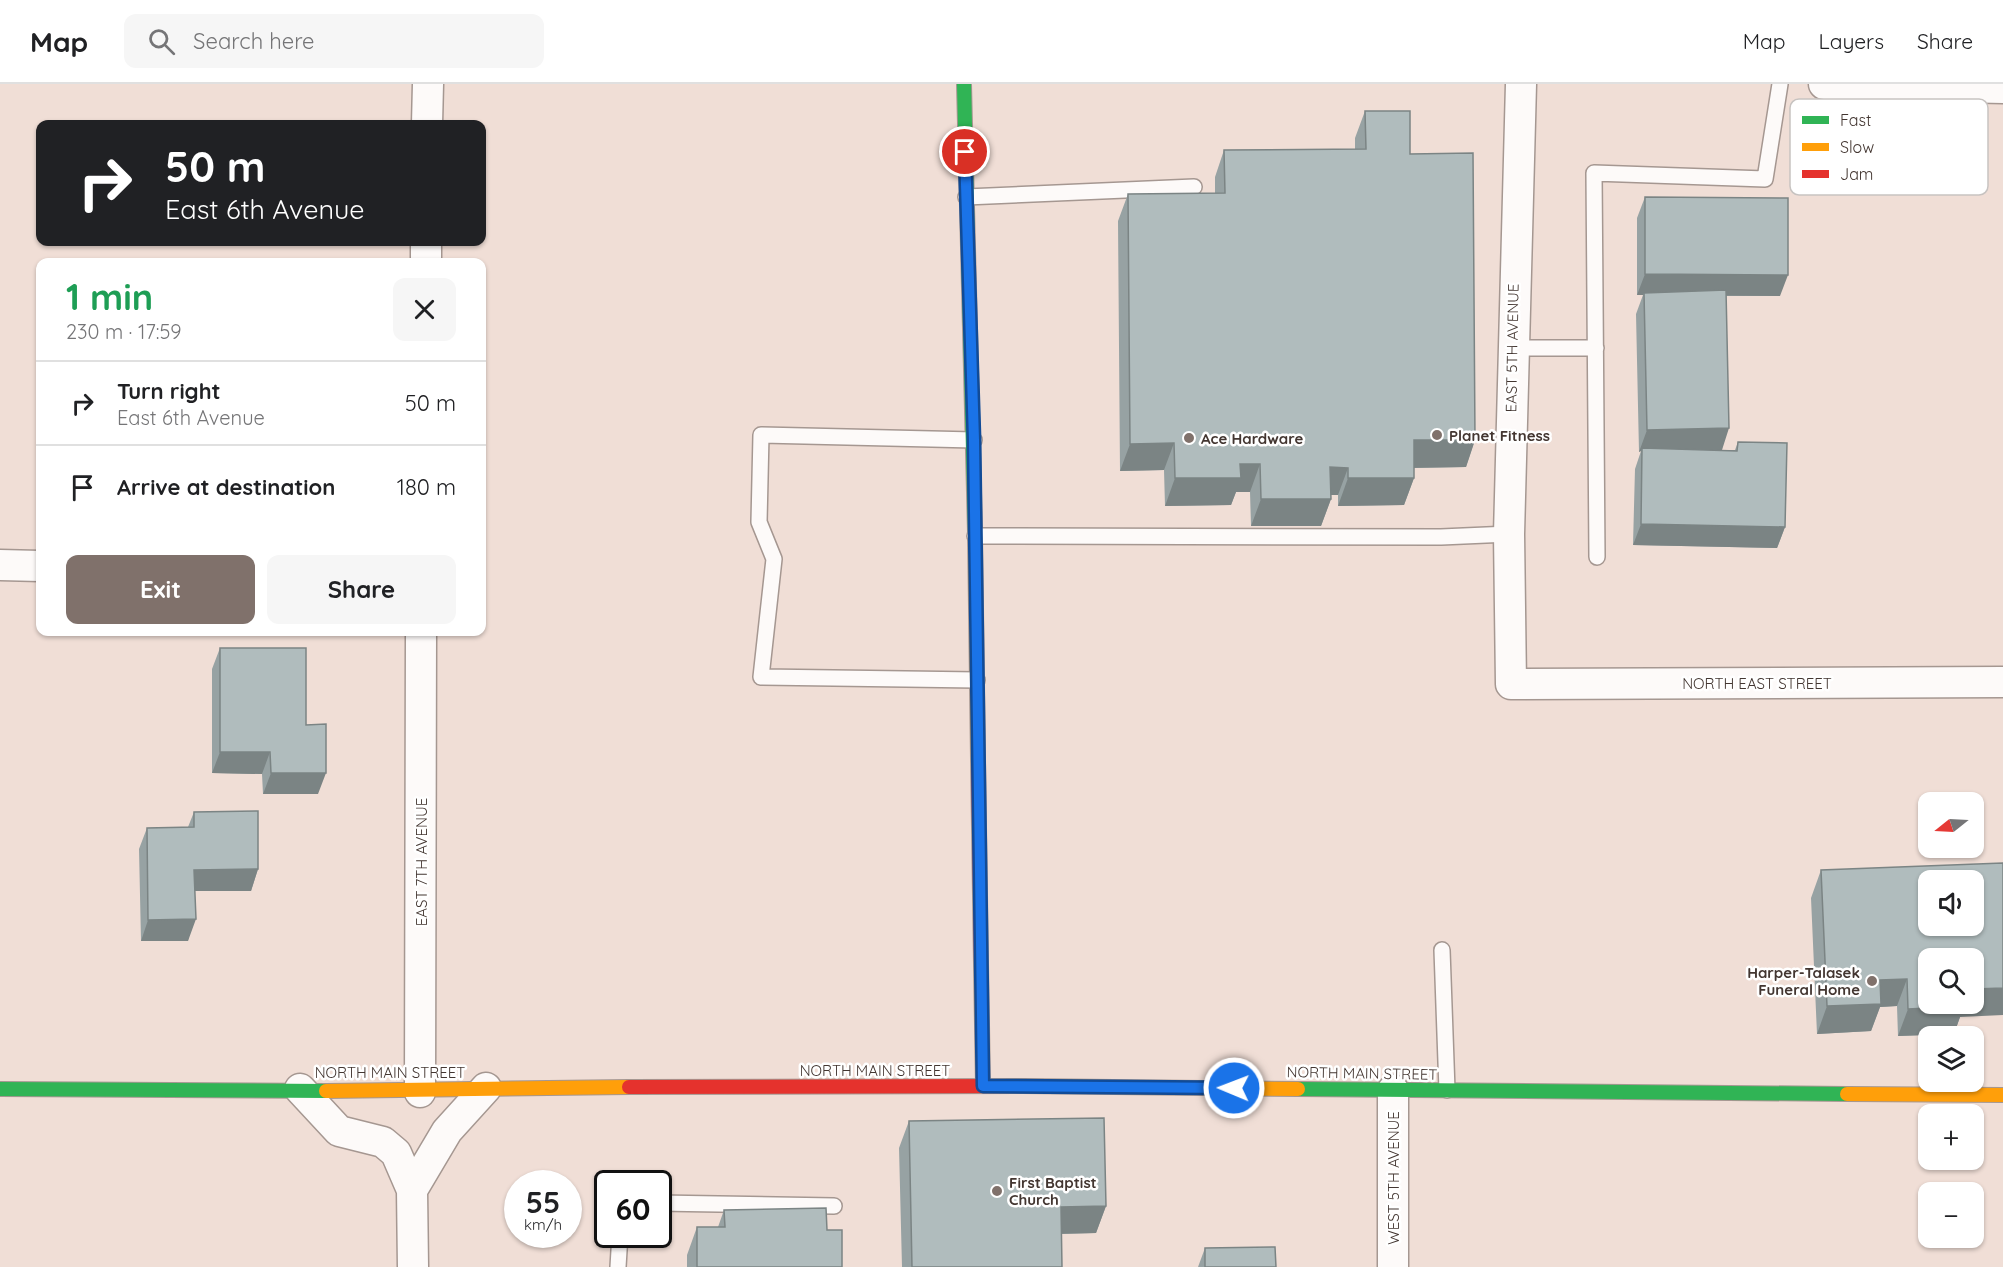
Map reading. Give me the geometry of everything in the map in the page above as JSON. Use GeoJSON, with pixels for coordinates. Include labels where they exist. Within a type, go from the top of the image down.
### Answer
{"type":"FeatureCollection","features":[{"type":"Feature","properties":{"kind":"main road"},"geometry":{"type":"LineString","coordinates":[[964,84],[974,440],[983,1086]]}},
{"type":"Feature","properties":{"kind":"main road","name":"NORTH MAIN STREET"},"geometry":{"type":"LineString","coordinates":[[0,1089],[300,1089],[420,1092],[486,1088],[983,1086],[2003,1095]]}},
{"type":"Feature","properties":{"kind":"street"},"geometry":{"type":"LineString","coordinates":[[427,120],[428,84]]}},
{"type":"Feature","properties":{"kind":"street","name":"EAST 5TH AVENUE"},"geometry":{"type":"LineString","coordinates":[[1511,684],[1509,534],[1512,348],[1521,84]]}},
{"type":"Feature","properties":{"kind":"street"},"geometry":{"type":"LineString","coordinates":[[1824,84],[2003,88]]}},
{"type":"Feature","properties":{"kind":"street"},"geometry":{"type":"LineString","coordinates":[[0,565],[36,566]]}},
{"type":"Feature","properties":{"kind":"street","name":"EAST 7TH AVENUE"},"geometry":{"type":"LineString","coordinates":[[420,1092],[422,636]]}},
{"type":"Feature","properties":{"kind":"street","name":"NORTH EAST STREET"},"geometry":{"type":"LineString","coordinates":[[1511,684],[2003,682]]}},
{"type":"Feature","properties":{"kind":"street"},"geometry":{"type":"LineString","coordinates":[[412,1190],[447,1131],[486,1088]]}},
{"type":"Feature","properties":{"kind":"street"},"geometry":{"type":"LineString","coordinates":[[300,1089],[339,1131],[383,1142],[396,1153],[412,1190],[413,1267]]}},
{"type":"Feature","properties":{"kind":"street","name":"WEST 5TH AVENUE"},"geometry":{"type":"LineString","coordinates":[[1393,1090],[1393,1267]]}},
{"type":"Feature","properties":{"kind":"lane"},"geometry":{"type":"LineString","coordinates":[[1597,557],[1594,173],[1765,179],[1780,84]]}},
{"type":"Feature","properties":{"kind":"lane"},"geometry":{"type":"LineString","coordinates":[[966,197],[1194,187]]}},
{"type":"Feature","properties":{"kind":"lane"},"geometry":{"type":"LineString","coordinates":[[1512,348],[1596,348]]}},
{"type":"Feature","properties":{"kind":"lane"},"geometry":{"type":"LineString","coordinates":[[974,440],[761,435],[759,522],[774,559],[761,676],[977,680]]}},
{"type":"Feature","properties":{"kind":"lane"},"geometry":{"type":"LineString","coordinates":[[975,536],[1441,537],[1509,534]]}},
{"type":"Feature","properties":{"kind":"lane"},"geometry":{"type":"LineString","coordinates":[[1442,950],[1447,1090]]}},
{"type":"Feature","properties":{"kind":"lane"},"geometry":{"type":"LineString","coordinates":[[672,1203],[834,1206]]}},
{"type":"Feature","properties":{"kind":"lane"},"geometry":{"type":"LineString","coordinates":[[618,1267],[619,1248]]}},
{"type":"Feature","properties":{"kind":"building"},"geometry":{"type":"Polygon","coordinates":[[[1365,111],[1410,111],[1410,154],[1473,153],[1475,440],[1414,440],[1414,478],[1348,478],[1348,468],[1330,467],[1331,499],[1261,499],[1260,464],[1240,464],[1241,478],[1175,478],[1174,443],[1130,444],[1128,194],[1225,193],[1224,150],[1366,149],[1365,111]]]}},
{"type":"Feature","properties":{"kind":"building"},"geometry":{"type":"Polygon","coordinates":[[[1645,197],[1788,198],[1788,275],[1645,274],[1645,197]]]}},
{"type":"Feature","properties":{"kind":"building"},"geometry":{"type":"Polygon","coordinates":[[[1726,290],[1729,428],[1647,430],[1644,293],[1726,290]]]}},
{"type":"Feature","properties":{"kind":"building"},"geometry":{"type":"Polygon","coordinates":[[[1738,442],[1787,443],[1785,527],[1641,524],[1642,448],[1737,451],[1738,442]]]}},
{"type":"Feature","properties":{"kind":"building"},"geometry":{"type":"Polygon","coordinates":[[[220,648],[306,648],[306,725],[326,724],[326,773],[271,773],[270,752],[220,752],[220,648]]]}},
{"type":"Feature","properties":{"kind":"building"},"geometry":{"type":"Polygon","coordinates":[[[258,811],[258,869],[194,870],[196,919],[148,920],[147,828],[194,827],[194,812],[258,811]]]}},
{"type":"Feature","properties":{"kind":"building"},"geometry":{"type":"Polygon","coordinates":[[[2003,863],[2003,988],[1984,989],[1984,948],[1918,948],[1918,1008],[1908,1009],[1907,979],[1880,980],[1881,1004],[1827,1006],[1821,870],[2003,863]]]}},
{"type":"Feature","properties":{"kind":"building","name":"First Baptist Church"},"geometry":{"type":"Polygon","coordinates":[[[1104,1118],[1106,1206],[1061,1207],[1062,1267],[912,1267],[909,1121],[1104,1118]]]}},
{"type":"Feature","properties":{"kind":"building"},"geometry":{"type":"Polygon","coordinates":[[[826,1208],[827,1230],[842,1230],[842,1267],[697,1267],[697,1227],[725,1227],[724,1210],[826,1208]]]}},
{"type":"Feature","properties":{"kind":"building"},"geometry":{"type":"Polygon","coordinates":[[[1275,1247],[1276,1267],[1205,1267],[1205,1248],[1275,1247]]]}},
{"type":"Feature","properties":{"kind":"traffic: fast"},"geometry":{"type":"LineString","coordinates":[[964,84],[975,533]]}},
{"type":"Feature","properties":{"kind":"traffic: fast"},"geometry":{"type":"LineString","coordinates":[[0,1089],[326,1091]]}},
{"type":"Feature","properties":{"kind":"traffic: fast"},"geometry":{"type":"LineString","coordinates":[[1298,1089],[1847,1094]]}},
{"type":"Feature","properties":{"kind":"traffic: slow"},"geometry":{"type":"LineString","coordinates":[[975,533],[978,759]]}},
{"type":"Feature","properties":{"kind":"traffic: slow"},"geometry":{"type":"LineString","coordinates":[[981,964],[983,1086]]}},
{"type":"Feature","properties":{"kind":"traffic: slow"},"geometry":{"type":"LineString","coordinates":[[1023,1086],[1298,1089]]}},
{"type":"Feature","properties":{"kind":"traffic: slow"},"geometry":{"type":"LineString","coordinates":[[326,1091],[629,1087]]}},
{"type":"Feature","properties":{"kind":"traffic: slow"},"geometry":{"type":"LineString","coordinates":[[1847,1094],[2003,1095]]}},
{"type":"Feature","properties":{"kind":"traffic: jam"},"geometry":{"type":"LineString","coordinates":[[978,759],[981,964]]}},
{"type":"Feature","properties":{"kind":"traffic: jam"},"geometry":{"type":"LineString","coordinates":[[629,1087],[1023,1086]]}},
{"type":"Feature","properties":{"kind":"place","name":"Planet Fitness"},"geometry":{"type":"Point","coordinates":[1437,435]}},
{"type":"Feature","properties":{"kind":"place","name":"Ace Hardware"},"geometry":{"type":"Point","coordinates":[1189,438]}},
{"type":"Feature","properties":{"kind":"place","name":"Harper-Talasek Funeral Home"},"geometry":{"type":"Point","coordinates":[1872,981]}},
{"type":"Feature","properties":{"kind":"place","name":"First Baptist Church"},"geometry":{"type":"Point","coordinates":[997,1191]}},
{"type":"Feature","properties":{"kind":"route"},"geometry":{"type":"LineString","coordinates":[[965,152],[974,440],[983,1086],[1234,1088]]}}]}
